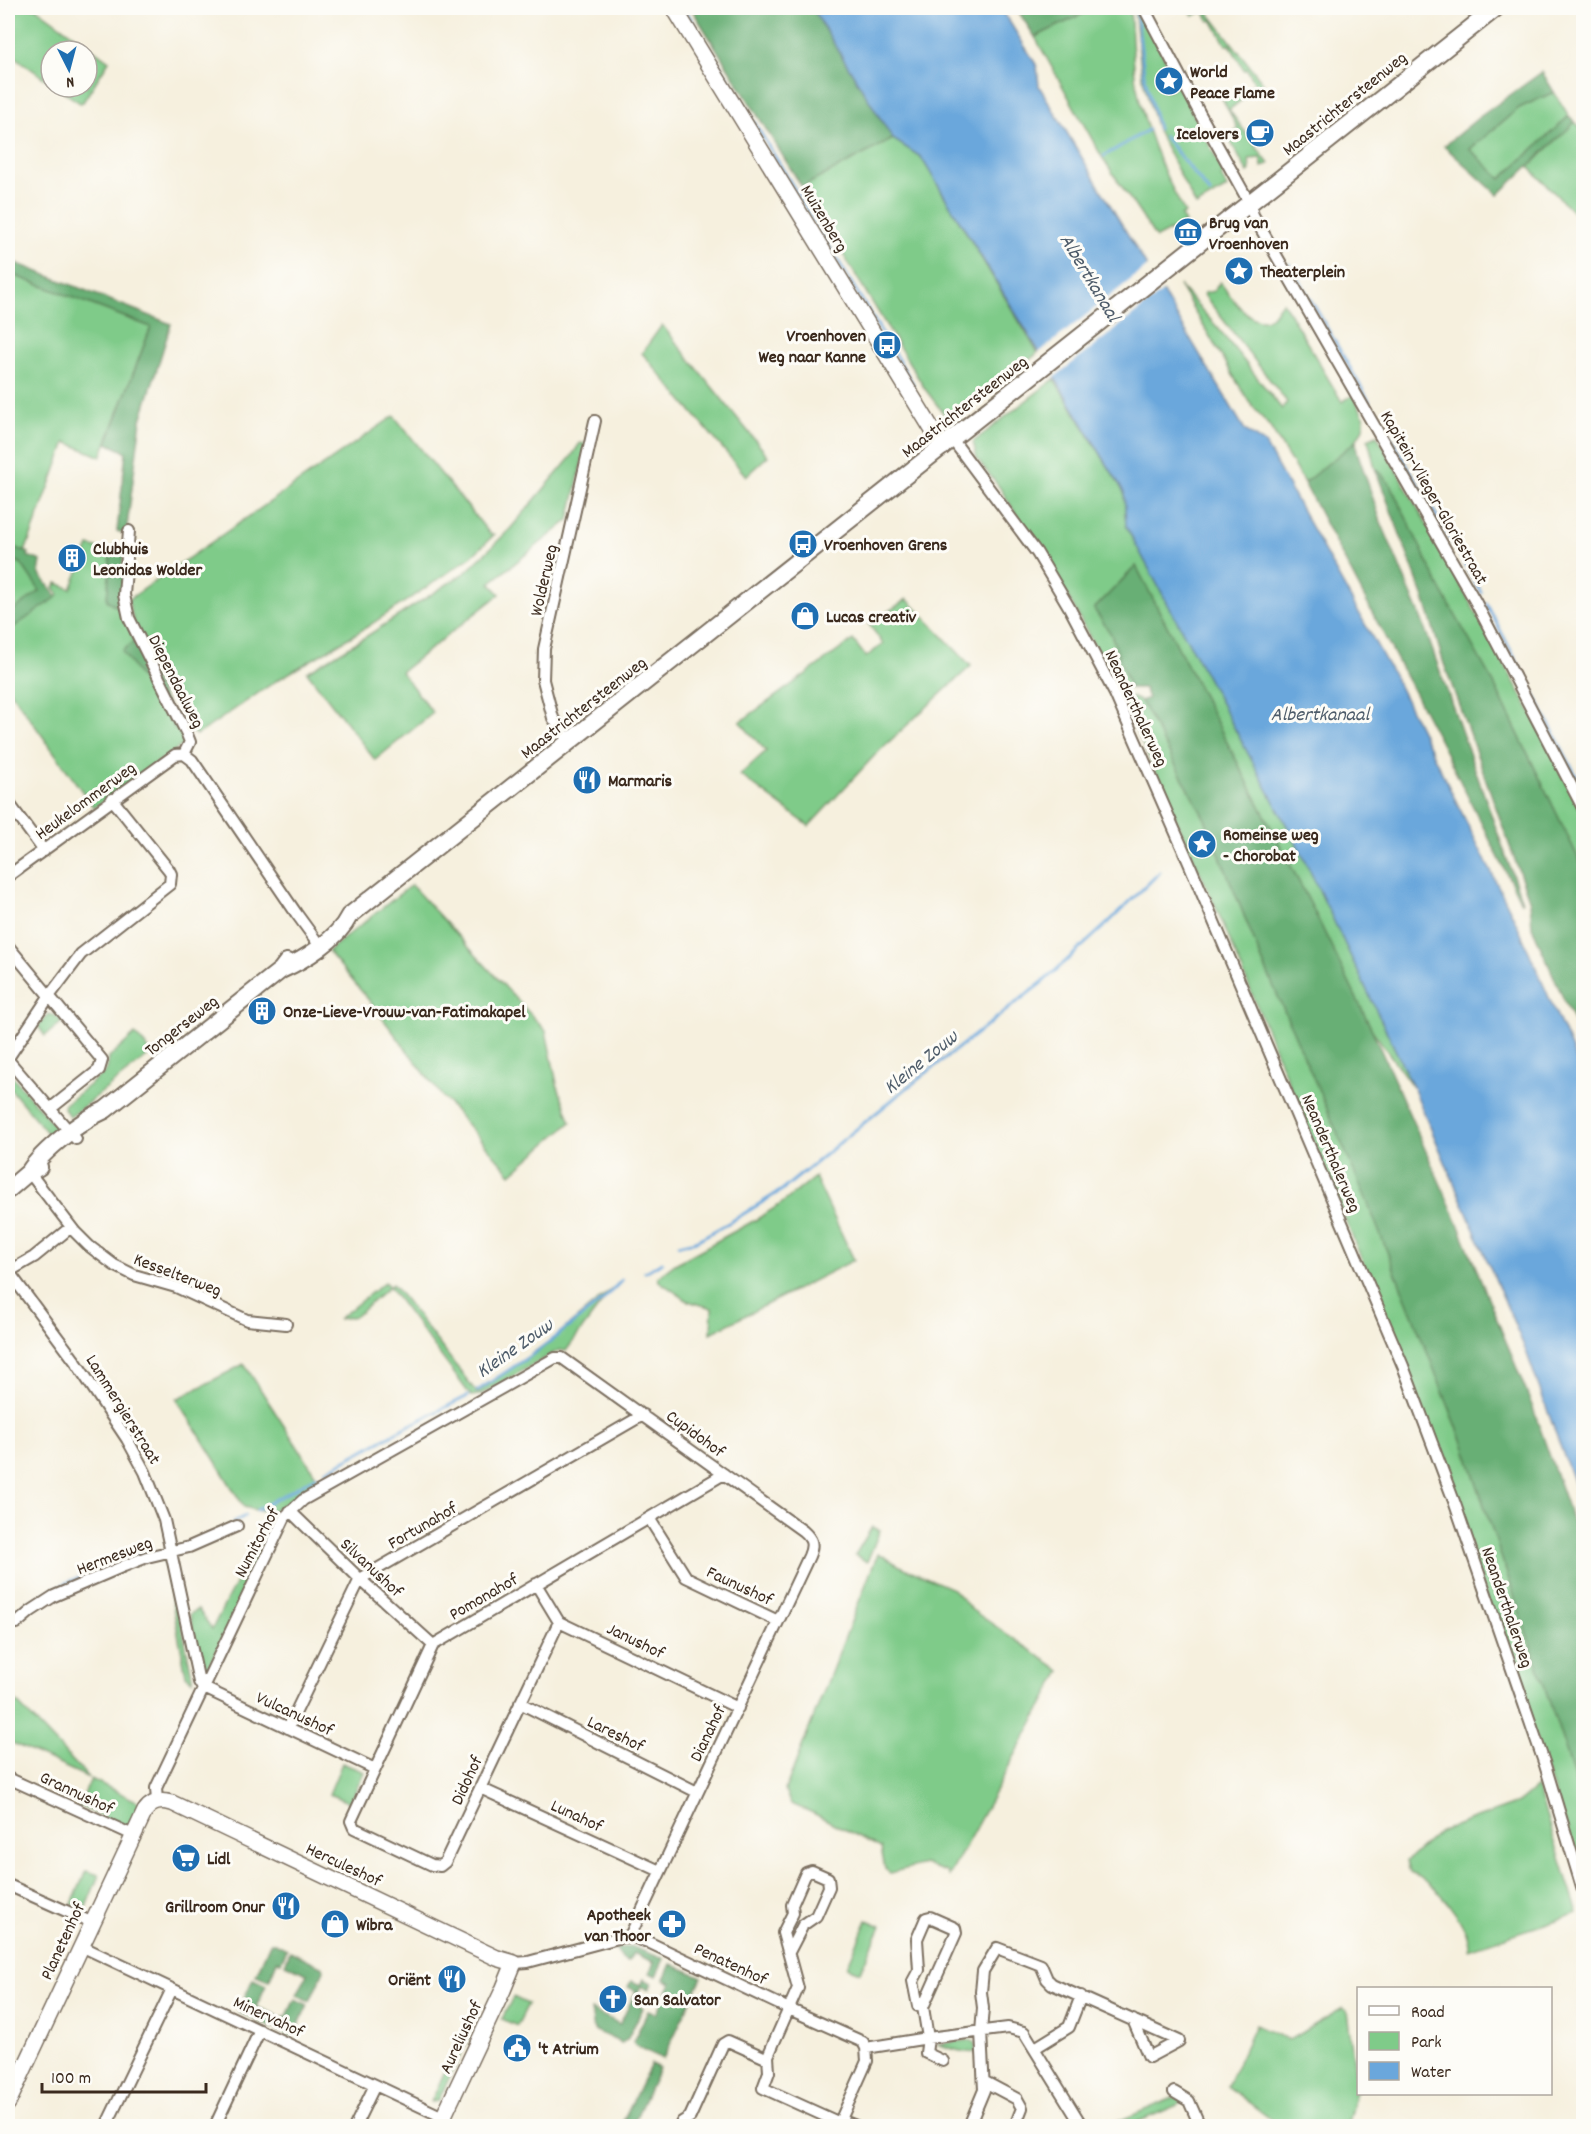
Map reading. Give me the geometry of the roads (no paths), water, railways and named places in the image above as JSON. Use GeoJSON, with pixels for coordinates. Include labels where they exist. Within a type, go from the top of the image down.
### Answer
{"type":"FeatureCollection","features":[{"type":"Feature","properties":{"kind":"main road","name":"Maastrichtersteenweg"},"geometry":{"type":"LineString","coordinates":[[317,942],[340,918],[349,916],[455,833],[1496,8]]}},
{"type":"Feature","properties":{"kind":"main road","name":"Tongerseweg"},"geometry":{"type":"LineString","coordinates":[[8,1190],[29,1172],[37,1159],[74,1136],[91,1116],[105,1110],[281,970],[294,953],[317,942]]}},
{"type":"Feature","properties":{"kind":"street","name":"Muizenberg"},"geometry":{"type":"LineString","coordinates":[[674,8],[947,443]]}},
{"type":"Feature","properties":{"kind":"street","name":"Kapitein-Vlieger-Gloriestraat"},"geometry":{"type":"LineString","coordinates":[[1144,8],[1251,204],[1253,215],[1476,601],[1584,810]]}},
{"type":"Feature","properties":{"kind":"street","name":"Wolderweg"},"geometry":{"type":"LineString","coordinates":[[570,742],[553,718],[543,680],[544,649],[595,421]]}},
{"type":"Feature","properties":{"kind":"street","name":"Neanderthalerweg"},"geometry":{"type":"LineString","coordinates":[[947,443],[970,461],[1037,553],[1115,694],[1316,1157],[1403,1366],[1455,1504],[1545,1765],[1584,1894]]}},
{"type":"Feature","properties":{"kind":"street","name":"Diependaalweg"},"geometry":{"type":"LineString","coordinates":[[129,531],[124,595],[129,618],[186,732],[190,742],[184,754],[192,760],[317,942]]}},
{"type":"Feature","properties":{"kind":"street","name":"Heukelommerweg"},"geometry":{"type":"LineString","coordinates":[[8,876],[175,755],[184,754]]}},
{"type":"Feature","properties":{"kind":"street"},"geometry":{"type":"LineString","coordinates":[[74,1136],[8,1059],[50,995],[85,950],[170,884],[169,870],[112,799]]}},
{"type":"Feature","properties":{"kind":"street"},"geometry":{"type":"LineString","coordinates":[[8,802],[44,851]]}},
{"type":"Feature","properties":{"kind":"street"},"geometry":{"type":"LineString","coordinates":[[8,946],[101,1057],[102,1064],[99,1070],[50,1109]]}},
{"type":"Feature","properties":{"kind":"street","name":"Kesselterweg"},"geometry":{"type":"LineString","coordinates":[[29,1172],[71,1227],[89,1246],[123,1270],[176,1287],[247,1320],[286,1324]]}},
{"type":"Feature","properties":{"kind":"street"},"geometry":{"type":"LineString","coordinates":[[8,1272],[34,1257],[71,1227]]}},
{"type":"Feature","properties":{"kind":"street","name":"Lammergierstraat"},"geometry":{"type":"LineString","coordinates":[[8,1272],[61,1342],[127,1439],[145,1472],[161,1511],[202,1687]]}},
{"type":"Feature","properties":{"kind":"street","name":"Cupidohof"},"geometry":{"type":"LineString","coordinates":[[555,1358],[566,1359],[644,1415],[803,1531],[810,1537],[813,1544]]}},
{"type":"Feature","properties":{"kind":"street","name":"Numitorhof"},"geometry":{"type":"LineString","coordinates":[[157,1801],[156,1788],[202,1687],[282,1522],[290,1511],[303,1500],[555,1358]]}},
{"type":"Feature","properties":{"kind":"street","name":"Fortunahof"},"geometry":{"type":"LineString","coordinates":[[360,1579],[644,1415]]}},
{"type":"Feature","properties":{"kind":"street","name":"Pomonahof"},"geometry":{"type":"LineString","coordinates":[[433,1645],[724,1474]]}},
{"type":"Feature","properties":{"kind":"street","name":"Silvanushof"},"geometry":{"type":"LineString","coordinates":[[290,1511],[433,1645]]}},
{"type":"Feature","properties":{"kind":"street","name":"Faunushof"},"geometry":{"type":"LineString","coordinates":[[649,1518],[686,1577],[778,1621]]}},
{"type":"Feature","properties":{"kind":"street","name":"Hermesweg"},"geometry":{"type":"LineString","coordinates":[[8,1623],[17,1623],[39,1605],[69,1589],[124,1566],[189,1547],[237,1526]]}},
{"type":"Feature","properties":{"kind":"street","name":"Dianahof"},"geometry":{"type":"LineString","coordinates":[[630,1936],[813,1544]]}},
{"type":"Feature","properties":{"kind":"street"},"geometry":{"type":"LineString","coordinates":[[288,1728],[360,1579]]}},
{"type":"Feature","properties":{"kind":"street"},"geometry":{"type":"LineString","coordinates":[[536,1584],[559,1622]]}},
{"type":"Feature","properties":{"kind":"street","name":"Didohof"},"geometry":{"type":"LineString","coordinates":[[375,1769],[351,1821],[354,1828],[440,1866],[445,1862],[559,1622]]}},
{"type":"Feature","properties":{"kind":"street","name":"Janushof"},"geometry":{"type":"LineString","coordinates":[[559,1622],[738,1708]]}},
{"type":"Feature","properties":{"kind":"street"},"geometry":{"type":"LineString","coordinates":[[375,1769],[433,1645]]}},
{"type":"Feature","properties":{"kind":"street","name":"Vulcanushof"},"geometry":{"type":"LineString","coordinates":[[202,1687],[375,1769]]}},
{"type":"Feature","properties":{"kind":"street","name":"Lareshof"},"geometry":{"type":"LineString","coordinates":[[520,1703],[697,1792]]}},
{"type":"Feature","properties":{"kind":"street","name":"Grannushof"},"geometry":{"type":"LineString","coordinates":[[8,1778],[133,1836]]}},
{"type":"Feature","properties":{"kind":"street","name":"Lunahof"},"geometry":{"type":"LineString","coordinates":[[480,1788],[660,1871]]}},
{"type":"Feature","properties":{"kind":"street","name":"Planetenhof"},"geometry":{"type":"LineString","coordinates":[[8,2103],[133,1836],[147,1808],[157,1801]]}},
{"type":"Feature","properties":{"kind":"street","name":"Herculeshof"},"geometry":{"type":"LineString","coordinates":[[157,1801],[172,1803],[497,1958],[514,1963]]}},
{"type":"Feature","properties":{"kind":"street"},"geometry":{"type":"LineString","coordinates":[[789,1952],[803,1925],[816,1916],[829,1887],[828,1878],[812,1871],[806,1873],[792,1905],[793,1913],[783,1933],[798,1988],[768,2059],[769,2072],[763,2088],[840,2123],[856,2127]]}},
{"type":"Feature","properties":{"kind":"street"},"geometry":{"type":"LineString","coordinates":[[8,1885],[93,1923]]}},
{"type":"Feature","properties":{"kind":"street"},"geometry":{"type":"LineString","coordinates":[[923,2007],[918,2006],[913,1981],[919,1970],[917,1939],[926,1918],[930,1917],[955,1928],[956,1933],[923,2007],[928,2038],[926,2053],[944,2061]]}},
{"type":"Feature","properties":{"kind":"street"},"geometry":{"type":"LineString","coordinates":[[514,1963],[528,1962],[606,1940],[630,1936]]}},
{"type":"Feature","properties":{"kind":"street","name":"Penatenhof"},"geometry":{"type":"LineString","coordinates":[[630,1936],[648,1942],[863,2042],[867,2048]]}},
{"type":"Feature","properties":{"kind":"street","name":"Minervahof"},"geometry":{"type":"LineString","coordinates":[[81,1946],[375,2085],[441,2122]]}},
{"type":"Feature","properties":{"kind":"street"},"geometry":{"type":"LineString","coordinates":[[982,2127],[970,2124],[985,2082],[981,1992],[983,1971],[997,1948],[1041,1965],[1047,1979],[1052,1984],[1133,2020]]}},
{"type":"Feature","properties":{"kind":"street","name":"Aureliushof"},"geometry":{"type":"LineString","coordinates":[[441,2122],[504,1990],[514,1963]]}},
{"type":"Feature","properties":{"kind":"street"},"geometry":{"type":"LineString","coordinates":[[106,2127],[172,1989]]}},
{"type":"Feature","properties":{"kind":"street"},"geometry":{"type":"LineString","coordinates":[[1035,2048],[1069,2027],[1081,1996]]}},
{"type":"Feature","properties":{"kind":"street"},"geometry":{"type":"LineString","coordinates":[[840,2123],[867,2061],[867,2048],[1008,2028],[1024,2032],[1082,2127]]}},
{"type":"Feature","properties":{"kind":"street"},"geometry":{"type":"LineString","coordinates":[[215,2127],[260,2030]]}},
{"type":"Feature","properties":{"kind":"street"},"geometry":{"type":"LineString","coordinates":[[680,2127],[682,2122],[690,2117],[723,2044],[728,2041],[768,2059]]}},
{"type":"Feature","properties":{"kind":"street"},"geometry":{"type":"LineString","coordinates":[[985,2082],[1017,2099],[1022,2108],[1015,2127]]}},
{"type":"Feature","properties":{"kind":"street"},"geometry":{"type":"LineString","coordinates":[[355,2127],[375,2085]]}},
{"type":"Feature","properties":{"kind":"street"},"geometry":{"type":"LineString","coordinates":[[1174,2092],[1189,2101],[1200,2127]]}},
{"type":"Feature","properties":{"kind":"water","name":"Albertkanaal"},"geometry":{"type":"Polygon","coordinates":[[[812,8],[1001,8],[1037,66],[1039,86],[1245,430],[1265,444],[1396,680],[1515,920],[1583,1075],[1583,1509],[1526,1351],[1413,1087],[1301,852],[1126,526],[1124,492],[921,157],[893,139],[812,8]]]}},
{"type":"Feature","properties":{"kind":"waterway"},"geometry":{"type":"LineString","coordinates":[[684,8],[752,118]]}},
{"type":"Feature","properties":{"kind":"waterway"},"geometry":{"type":"LineString","coordinates":[[1136,8],[1144,74],[1158,129]]}},
{"type":"Feature","properties":{"kind":"waterway"},"geometry":{"type":"LineString","coordinates":[[754,122],[913,384]]}},
{"type":"Feature","properties":{"kind":"waterway"},"geometry":{"type":"LineString","coordinates":[[1104,156],[1148,130]]}},
{"type":"Feature","properties":{"kind":"waterway"},"geometry":{"type":"LineString","coordinates":[[1164,136],[1210,193]]}},
{"type":"Feature","properties":{"kind":"waterway"},"geometry":{"type":"LineString","coordinates":[[1290,264],[1369,401]]}},
{"type":"Feature","properties":{"kind":"waterway"},"geometry":{"type":"LineString","coordinates":[[1388,433],[1481,592]]}},
{"type":"Feature","properties":{"kind":"waterway"},"geometry":{"type":"LineString","coordinates":[[1486,603],[1584,791]]}},
{"type":"Feature","properties":{"kind":"waterway","name":"Kleine Zouw"},"geometry":{"type":"LineString","coordinates":[[679,1245],[696,1241],[782,1190],[903,1091],[1044,981],[1160,872]]}},
{"type":"Feature","properties":{"kind":"waterway","name":"Kleine Zouw"},"geometry":{"type":"LineString","coordinates":[[645,1272],[662,1262]]}},
{"type":"Feature","properties":{"kind":"waterway","name":"Kleine Zouw"},"geometry":{"type":"LineString","coordinates":[[477,1391],[536,1352],[603,1300],[622,1280]]}},
{"type":"Feature","properties":{"kind":"waterway","name":"Kleine Zouw"},"geometry":{"type":"LineString","coordinates":[[326,1471],[468,1396]]}},
{"type":"Feature","properties":{"kind":"waterway","name":"Kleine Zouw"},"geometry":{"type":"LineString","coordinates":[[257,1510],[317,1476]]}},
{"type":"Feature","properties":{"kind":"waterway","name":"Kleine Zouw"},"geometry":{"type":"LineString","coordinates":[[234,1522],[245,1516]]}},
{"type":"Feature","properties":{"kind":"waterway","name":"Kleine Zouw"},"geometry":{"type":"LineString","coordinates":[[8,1614],[66,1583],[153,1548]]}},
{"type":"Feature","properties":{"kind":"place","name":"World Peace Flame"},"geometry":{"type":"Point","coordinates":[1169,81]}},
{"type":"Feature","properties":{"kind":"place","name":"Icelovers"},"geometry":{"type":"Point","coordinates":[1260,133]}},
{"type":"Feature","properties":{"kind":"place","name":"Brug van Vroenhoven"},"geometry":{"type":"Point","coordinates":[1188,232]}},
{"type":"Feature","properties":{"kind":"place","name":"Theaterplein"},"geometry":{"type":"Point","coordinates":[1239,271]}},
{"type":"Feature","properties":{"kind":"place","name":"Vroenhoven Weg naar Kanne"},"geometry":{"type":"Point","coordinates":[887,345]}},
{"type":"Feature","properties":{"kind":"place","name":"Vroenhoven Grens"},"geometry":{"type":"Point","coordinates":[803,544]}},
{"type":"Feature","properties":{"kind":"place","name":"Clubhuis Leonidas Wolder"},"geometry":{"type":"Point","coordinates":[72,558]}},
{"type":"Feature","properties":{"kind":"place","name":"Lucas creativ"},"geometry":{"type":"Point","coordinates":[805,616]}},
{"type":"Feature","properties":{"kind":"place","name":"Marmaris"},"geometry":{"type":"Point","coordinates":[587,780]}},
{"type":"Feature","properties":{"kind":"place","name":"Romeinse weg - Chorobat"},"geometry":{"type":"Point","coordinates":[1202,844]}},
{"type":"Feature","properties":{"kind":"place","name":"Onze-Lieve-Vrouw-van-Fatimakapel"},"geometry":{"type":"Point","coordinates":[262,1011]}},
{"type":"Feature","properties":{"kind":"place","name":"Lidl"},"geometry":{"type":"Point","coordinates":[186,1858]}},
{"type":"Feature","properties":{"kind":"place","name":"Grillroom Onur"},"geometry":{"type":"Point","coordinates":[286,1906]}},
{"type":"Feature","properties":{"kind":"place","name":"Wibra"},"geometry":{"type":"Point","coordinates":[335,1924]}},
{"type":"Feature","properties":{"kind":"place","name":"Apotheek van Thoor"},"geometry":{"type":"Point","coordinates":[672,1924]}},
{"type":"Feature","properties":{"kind":"place","name":"Oriënt"},"geometry":{"type":"Point","coordinates":[452,1979]}},
{"type":"Feature","properties":{"kind":"place","name":"San Salvator"},"geometry":{"type":"Point","coordinates":[613,1999]}},
{"type":"Feature","properties":{"kind":"place","name":"'t Atrium"},"geometry":{"type":"Point","coordinates":[517,2048]}}]}
